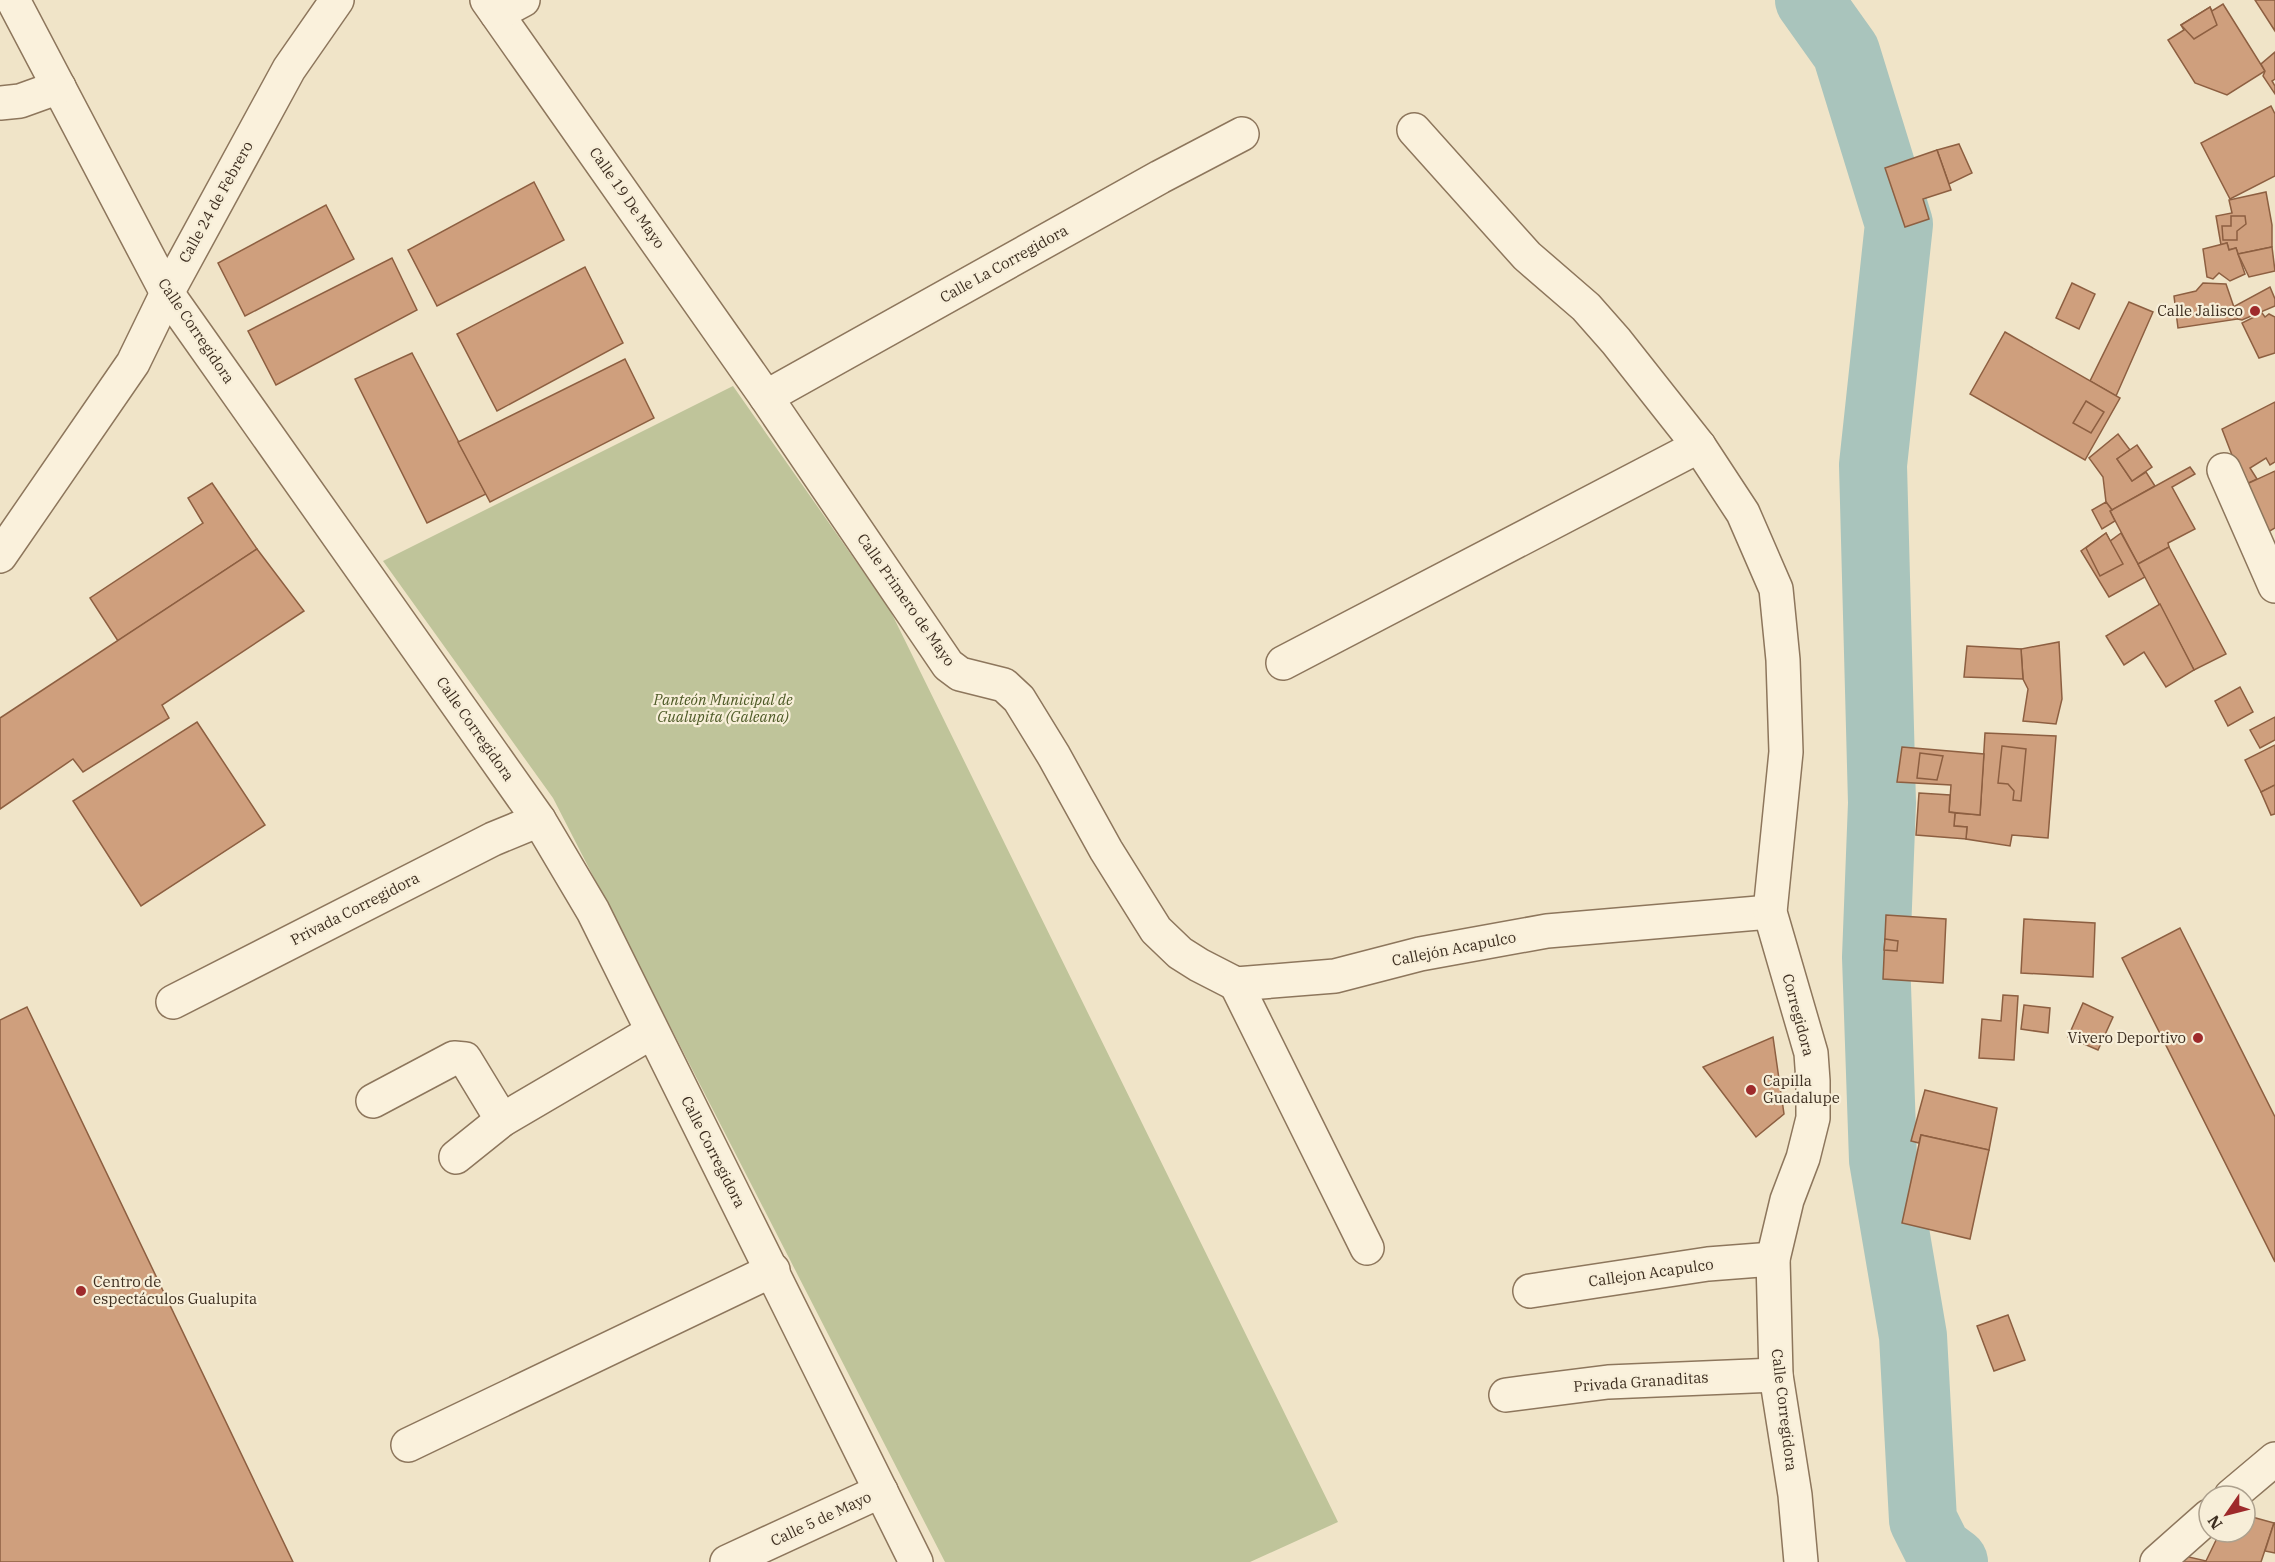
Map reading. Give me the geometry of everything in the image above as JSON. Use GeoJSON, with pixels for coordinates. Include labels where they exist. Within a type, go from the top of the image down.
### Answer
{"type":"FeatureCollection","features":[{"type":"Feature","properties":{"kind":"street","name":"Calle Corregidora"},"geometry":{"type":"LineString","coordinates":[[14,0],[167,293],[539,820],[593,911],[881,1491]]}},
{"type":"Feature","properties":{"kind":"street","name":"Calle 24 de Febrero"},"geometry":{"type":"LineString","coordinates":[[0,556],[133,363],[167,293],[289,69],[337,0]]}},
{"type":"Feature","properties":{"kind":"street","name":"Calle 19 De Mayo"},"geometry":{"type":"LineString","coordinates":[[502,5],[766,397]]}},
{"type":"Feature","properties":{"kind":"street"},"geometry":{"type":"LineString","coordinates":[[0,103],[20,101],[59,87]]}},
{"type":"Feature","properties":{"kind":"street"},"geometry":{"type":"LineString","coordinates":[[1414,130],[1527,255],[1586,307],[1699,446],[1743,513],[1776,589],[1783,660],[1786,752],[1770,912]]}},
{"type":"Feature","properties":{"kind":"street","name":"Calle La Corregidora"},"geometry":{"type":"LineString","coordinates":[[766,397],[1160,177],[1242,134]]}},
{"type":"Feature","properties":{"kind":"street","name":"Calle Primero de Mayo"},"geometry":{"type":"LineString","coordinates":[[766,397],[948,665],[960,674],[1004,685],[1019,699],[1054,756],[1106,850],[1156,930],[1190,959],[1236,984]]}},
{"type":"Feature","properties":{"kind":"street"},"geometry":{"type":"LineString","coordinates":[[1283,663],[1699,446]]}},
{"type":"Feature","properties":{"kind":"street"},"geometry":{"type":"LineString","coordinates":[[2224,470],[2275,586]]}},
{"type":"Feature","properties":{"kind":"street","name":"Privada Corregidora"},"geometry":{"type":"LineString","coordinates":[[173,1002],[493,839],[539,820]]}},
{"type":"Feature","properties":{"kind":"street","name":"Callejón Acapulco"},"geometry":{"type":"LineString","coordinates":[[1236,984],[1335,976],[1420,954],[1547,931],[1770,912]]}},
{"type":"Feature","properties":{"kind":"street","name":"Corregidora"},"geometry":{"type":"LineString","coordinates":[[1770,912],[1810,1053],[1813,1109],[1803,1158],[1787,1200],[1773,1258]]}},
{"type":"Feature","properties":{"kind":"street"},"geometry":{"type":"LineString","coordinates":[[1236,984],[1367,1248]]}},
{"type":"Feature","properties":{"kind":"street"},"geometry":{"type":"LineString","coordinates":[[456,1157],[502,1120],[652,1032]]}},
{"type":"Feature","properties":{"kind":"street"},"geometry":{"type":"LineString","coordinates":[[373,1101],[454,1058],[460,1058],[465,1059],[502,1120]]}},
{"type":"Feature","properties":{"kind":"street","name":"Calle Corregidora"},"geometry":{"type":"LineString","coordinates":[[1773,1258],[1776,1375],[1795,1495],[1801,1562]]}},
{"type":"Feature","properties":{"kind":"street","name":"Callejon Acapulco"},"geometry":{"type":"LineString","coordinates":[[1530,1291],[1708,1264],[1773,1258]]}},
{"type":"Feature","properties":{"kind":"street"},"geometry":{"type":"LineString","coordinates":[[408,1444],[773,1270]]}},
{"type":"Feature","properties":{"kind":"street","name":"Privada Granaditas"},"geometry":{"type":"LineString","coordinates":[[1506,1395],[1608,1382],[1776,1375]]}},
{"type":"Feature","properties":{"kind":"street"},"geometry":{"type":"LineString","coordinates":[[2245,1484],[2275,1459]]}},
{"type":"Feature","properties":{"kind":"street"},"geometry":{"type":"LineString","coordinates":[[881,1491],[916,1562]]}},
{"type":"Feature","properties":{"kind":"street","name":"Calle 5 de Mayo"},"geometry":{"type":"LineString","coordinates":[[728,1562],[881,1491]]}},
{"type":"Feature","properties":{"kind":"street"},"geometry":{"type":"LineString","coordinates":[[2157,1562],[2197,1527]]}},
{"type":"Feature","properties":{"kind":"green space","name":"Panteón Municipal de Gualupita (Galeana)"},"geometry":{"type":"Polygon","coordinates":[[[733,386],[890,610],[1338,1522],[1250,1562],[945,1562],[553,798],[383,561],[733,386]]]}},
{"type":"Feature","properties":{"kind":"building"},"geometry":{"type":"Polygon","coordinates":[[[2255,0],[2275,0],[2275,31],[2255,0]]]}},
{"type":"Feature","properties":{"kind":"building"},"geometry":{"type":"Polygon","coordinates":[[[2223,4],[2265,71],[2227,95],[2195,83],[2168,40],[2184,30],[2181,25],[2210,7],[2212,11],[2223,4]]]}},
{"type":"Feature","properties":{"kind":"building"},"geometry":{"type":"Polygon","coordinates":[[[2210,7],[2217,25],[2194,39],[2181,25],[2210,7]]]}},
{"type":"Feature","properties":{"kind":"building"},"geometry":{"type":"Polygon","coordinates":[[[2275,52],[2275,79],[2272,81],[2275,94],[2263,76],[2265,71],[2261,64],[2275,52]]]}},
{"type":"Feature","properties":{"kind":"building"},"geometry":{"type":"Polygon","coordinates":[[[2271,106],[2275,114],[2275,176],[2230,199],[2201,143],[2271,106]]]}},
{"type":"Feature","properties":{"kind":"building"},"geometry":{"type":"Polygon","coordinates":[[[1959,144],[1972,173],[1949,184],[1937,150],[1959,144]]]}},
{"type":"Feature","properties":{"kind":"building"},"geometry":{"type":"Polygon","coordinates":[[[1937,150],[1951,190],[1923,199],[1929,219],[1905,227],[1885,168],[1937,150]]]}},
{"type":"Feature","properties":{"kind":"building"},"geometry":{"type":"Polygon","coordinates":[[[534,182],[564,240],[437,306],[408,250],[534,182]]]}},
{"type":"Feature","properties":{"kind":"building"},"geometry":{"type":"Polygon","coordinates":[[[2266,192],[2272,225],[2272,247],[2238,254],[2236,248],[2229,250],[2227,243],[2221,245],[2216,216],[2232,213],[2229,200],[2266,192]]]}},
{"type":"Feature","properties":{"kind":"building"},"geometry":{"type":"Polygon","coordinates":[[[326,205],[354,259],[245,316],[218,263],[326,205]]]}},
{"type":"Feature","properties":{"kind":"building"},"geometry":{"type":"Polygon","coordinates":[[[2231,216],[2245,216],[2246,224],[2237,231],[2237,240],[2223,240],[2222,226],[2231,226],[2231,216]]]}},
{"type":"Feature","properties":{"kind":"building"},"geometry":{"type":"Polygon","coordinates":[[[2227,243],[2229,250],[2236,248],[2245,274],[2230,281],[2219,273],[2213,279],[2207,277],[2203,249],[2227,243]]]}},
{"type":"Feature","properties":{"kind":"building"},"geometry":{"type":"Polygon","coordinates":[[[2272,247],[2275,271],[2249,277],[2238,254],[2272,247]]]}},
{"type":"Feature","properties":{"kind":"building"},"geometry":{"type":"Polygon","coordinates":[[[392,258],[417,310],[276,385],[248,331],[392,258]]]}},
{"type":"Feature","properties":{"kind":"building"},"geometry":{"type":"Polygon","coordinates":[[[585,267],[623,343],[497,411],[457,334],[585,267]]]}},
{"type":"Feature","properties":{"kind":"building"},"geometry":{"type":"Polygon","coordinates":[[[2072,283],[2095,294],[2079,329],[2056,318],[2072,283]]]}},
{"type":"Feature","properties":{"kind":"building"},"geometry":{"type":"Polygon","coordinates":[[[2203,283],[2226,284],[2238,319],[2178,328],[2174,296],[2196,291],[2203,283]]]}},
{"type":"Feature","properties":{"kind":"building"},"geometry":{"type":"Polygon","coordinates":[[[2270,287],[2275,306],[2242,320],[2238,319],[2233,307],[2270,287]]]}},
{"type":"Feature","properties":{"kind":"building"},"geometry":{"type":"Polygon","coordinates":[[[2129,302],[2153,312],[2116,396],[2090,381],[2129,302]]]}},
{"type":"Feature","properties":{"kind":"building"},"geometry":{"type":"Polygon","coordinates":[[[2262,313],[2265,317],[2269,314],[2275,317],[2275,353],[2259,358],[2242,323],[2262,313]]]}},
{"type":"Feature","properties":{"kind":"building"},"geometry":{"type":"Polygon","coordinates":[[[2005,332],[2120,398],[2085,460],[1970,394],[2005,332]]]}},
{"type":"Feature","properties":{"kind":"building"},"geometry":{"type":"Polygon","coordinates":[[[412,353],[486,494],[427,523],[355,379],[412,353]]]}},
{"type":"Feature","properties":{"kind":"building"},"geometry":{"type":"Polygon","coordinates":[[[625,359],[654,418],[490,502],[458,442],[625,359]]]}},
{"type":"Feature","properties":{"kind":"building"},"geometry":{"type":"Polygon","coordinates":[[[2086,401],[2104,412],[2091,433],[2073,423],[2086,401]]]}},
{"type":"Feature","properties":{"kind":"building"},"geometry":{"type":"Polygon","coordinates":[[[2275,402],[2275,462],[2270,465],[2266,458],[2250,468],[2257,479],[2236,489],[2237,468],[2222,429],[2275,402]]]}},
{"type":"Feature","properties":{"kind":"building"},"geometry":{"type":"Polygon","coordinates":[[[2118,434],[2130,450],[2117,459],[2132,481],[2146,472],[2155,486],[2112,510],[2106,502],[2103,477],[2089,458],[2118,434]]]}},
{"type":"Feature","properties":{"kind":"building"},"geometry":{"type":"Polygon","coordinates":[[[2137,445],[2152,467],[2132,481],[2117,459],[2137,445]]]}},
{"type":"Feature","properties":{"kind":"building"},"geometry":{"type":"Polygon","coordinates":[[[2190,467],[2195,474],[2172,487],[2195,529],[2168,543],[2169,547],[2138,564],[2110,511],[2190,467]]]}},
{"type":"Feature","properties":{"kind":"building"},"geometry":{"type":"Polygon","coordinates":[[[2275,471],[2275,528],[2258,538],[2236,489],[2275,471]]]}},
{"type":"Feature","properties":{"kind":"building"},"geometry":{"type":"Polygon","coordinates":[[[212,483],[257,549],[118,641],[90,598],[203,523],[188,498],[212,483]]]}},
{"type":"Feature","properties":{"kind":"building"},"geometry":{"type":"Polygon","coordinates":[[[2106,502],[2112,510],[2110,511],[2115,521],[2102,529],[2092,510],[2106,502]]]}},
{"type":"Feature","properties":{"kind":"building"},"geometry":{"type":"Polygon","coordinates":[[[2106,533],[2110,541],[2121,533],[2145,577],[2109,597],[2081,551],[2106,533]]]}},
{"type":"Feature","properties":{"kind":"building"},"geometry":{"type":"Polygon","coordinates":[[[2106,533],[2123,564],[2100,576],[2086,548],[2106,533]]]}},
{"type":"Feature","properties":{"kind":"building"},"geometry":{"type":"Polygon","coordinates":[[[2169,547],[2226,654],[2194,670],[2138,564],[2169,547]]]}},
{"type":"Feature","properties":{"kind":"building"},"geometry":{"type":"Polygon","coordinates":[[[257,549],[304,611],[162,705],[169,718],[83,772],[73,759],[0,809],[0,718],[257,549]]]}},
{"type":"Feature","properties":{"kind":"building"},"geometry":{"type":"Polygon","coordinates":[[[2160,604],[2194,670],[2166,687],[2144,652],[2124,665],[2106,636],[2160,604]]]}},
{"type":"Feature","properties":{"kind":"building"},"geometry":{"type":"Polygon","coordinates":[[[2059,642],[2062,699],[2056,724],[2023,721],[2028,689],[2023,679],[2021,649],[2059,642]]]}},
{"type":"Feature","properties":{"kind":"building"},"geometry":{"type":"Polygon","coordinates":[[[1967,646],[2021,649],[2023,679],[1964,677],[1967,646]]]}},
{"type":"Feature","properties":{"kind":"building"},"geometry":{"type":"Polygon","coordinates":[[[2240,687],[2253,712],[2228,726],[2215,701],[2240,687]]]}},
{"type":"Feature","properties":{"kind":"building"},"geometry":{"type":"Polygon","coordinates":[[[2275,717],[2275,740],[2260,748],[2250,730],[2275,717]]]}},
{"type":"Feature","properties":{"kind":"building"},"geometry":{"type":"Polygon","coordinates":[[[197,722],[265,825],[141,906],[73,801],[197,722]]]}},
{"type":"Feature","properties":{"kind":"building"},"geometry":{"type":"Polygon","coordinates":[[[1985,733],[2056,736],[2048,838],[2012,835],[2010,846],[1966,839],[1967,827],[1954,826],[1955,813],[1980,815],[1985,733]]]}},
{"type":"Feature","properties":{"kind":"building"},"geometry":{"type":"Polygon","coordinates":[[[2275,745],[2275,785],[2261,792],[2245,760],[2275,745]]]}},
{"type":"Feature","properties":{"kind":"building"},"geometry":{"type":"Polygon","coordinates":[[[2002,746],[2026,749],[2021,801],[2013,800],[2014,791],[2008,784],[1998,783],[2002,746]]]}},
{"type":"Feature","properties":{"kind":"building"},"geometry":{"type":"Polygon","coordinates":[[[1902,747],[1984,754],[1980,815],[1949,812],[1951,785],[1897,782],[1902,747]]]}},
{"type":"Feature","properties":{"kind":"building"},"geometry":{"type":"Polygon","coordinates":[[[1920,753],[1943,756],[1937,780],[1917,778],[1920,753]]]}},
{"type":"Feature","properties":{"kind":"building"},"geometry":{"type":"Polygon","coordinates":[[[2275,785],[2275,814],[2271,815],[2261,792],[2275,785]]]}},
{"type":"Feature","properties":{"kind":"building"},"geometry":{"type":"Polygon","coordinates":[[[1919,793],[1950,795],[1949,812],[1955,813],[1954,826],[1967,827],[1966,839],[1916,835],[1919,793]]]}},
{"type":"Feature","properties":{"kind":"building"},"geometry":{"type":"Polygon","coordinates":[[[1886,915],[1946,919],[1943,983],[1883,979],[1886,915]]]}},
{"type":"Feature","properties":{"kind":"building"},"geometry":{"type":"Polygon","coordinates":[[[2024,919],[2095,923],[2093,977],[2021,973],[2024,919]]]}},
{"type":"Feature","properties":{"kind":"building","name":"Vivero Deportivo"},"geometry":{"type":"Polygon","coordinates":[[[2180,928],[2275,1117],[2275,1262],[2122,958],[2180,928]]]}},
{"type":"Feature","properties":{"kind":"building"},"geometry":{"type":"Polygon","coordinates":[[[1885,939],[1898,941],[1897,951],[1884,950],[1885,939]]]}},
{"type":"Feature","properties":{"kind":"building"},"geometry":{"type":"Polygon","coordinates":[[[2003,995],[2018,996],[2014,1060],[1979,1058],[1982,1019],[2001,1021],[2003,995]]]}},
{"type":"Feature","properties":{"kind":"building"},"geometry":{"type":"Polygon","coordinates":[[[2083,1003],[2113,1017],[2098,1050],[2068,1037],[2083,1003]]]}},
{"type":"Feature","properties":{"kind":"building"},"geometry":{"type":"Polygon","coordinates":[[[2024,1005],[2050,1008],[2048,1033],[2021,1029],[2024,1005]]]}},
{"type":"Feature","properties":{"kind":"building","name":"Centro de espectáculos Gualupita"},"geometry":{"type":"Polygon","coordinates":[[[27,1007],[293,1562],[0,1562],[0,1020],[27,1007]]]}},
{"type":"Feature","properties":{"kind":"building","name":"Capilla Guadalupe"},"geometry":{"type":"Polygon","coordinates":[[[1773,1037],[1784,1114],[1756,1137],[1703,1067],[1773,1037]]]}},
{"type":"Feature","properties":{"kind":"building"},"geometry":{"type":"Polygon","coordinates":[[[1925,1090],[1997,1108],[1989,1150],[1921,1135],[1919,1143],[1911,1141],[1925,1090]]]}},
{"type":"Feature","properties":{"kind":"building"},"geometry":{"type":"Polygon","coordinates":[[[1921,1135],[1989,1150],[1970,1239],[1902,1223],[1921,1135]]]}},
{"type":"Feature","properties":{"kind":"building"},"geometry":{"type":"Polygon","coordinates":[[[2008,1315],[2025,1360],[1994,1371],[1977,1326],[2008,1315]]]}},
{"type":"Feature","properties":{"kind":"building"},"geometry":{"type":"Polygon","coordinates":[[[2257,1518],[2274,1523],[2261,1562],[2172,1562],[2176,1554],[2206,1561],[2214,1544],[2257,1544],[2257,1518]]]}},
{"type":"Feature","properties":{"kind":"building"},"geometry":{"type":"Polygon","coordinates":[[[2275,1523],[2275,1553],[2265,1551],[2275,1523]]]}},
{"type":"Feature","properties":{"kind":"waterway"},"geometry":{"type":"LineString","coordinates":[[1809,0],[1846,52],[1899,224],[1873,465],[1882,803],[1876,957],[1883,1160],[1913,1336],[1923,1520],[1938,1550],[1954,1562]]}},
{"type":"Feature","properties":{"kind":"place","name":"Calle Jalisco"},"geometry":{"type":"Point","coordinates":[2255,311]}},
{"type":"Feature","properties":{"kind":"place","name":"Vivero Deportivo"},"geometry":{"type":"Point","coordinates":[2198,1038]}},
{"type":"Feature","properties":{"kind":"place","name":"Capilla Guadalupe"},"geometry":{"type":"Point","coordinates":[1751,1090]}},
{"type":"Feature","properties":{"kind":"place","name":"Centro de espectáculos Gualupita"},"geometry":{"type":"Point","coordinates":[81,1291]}}]}
